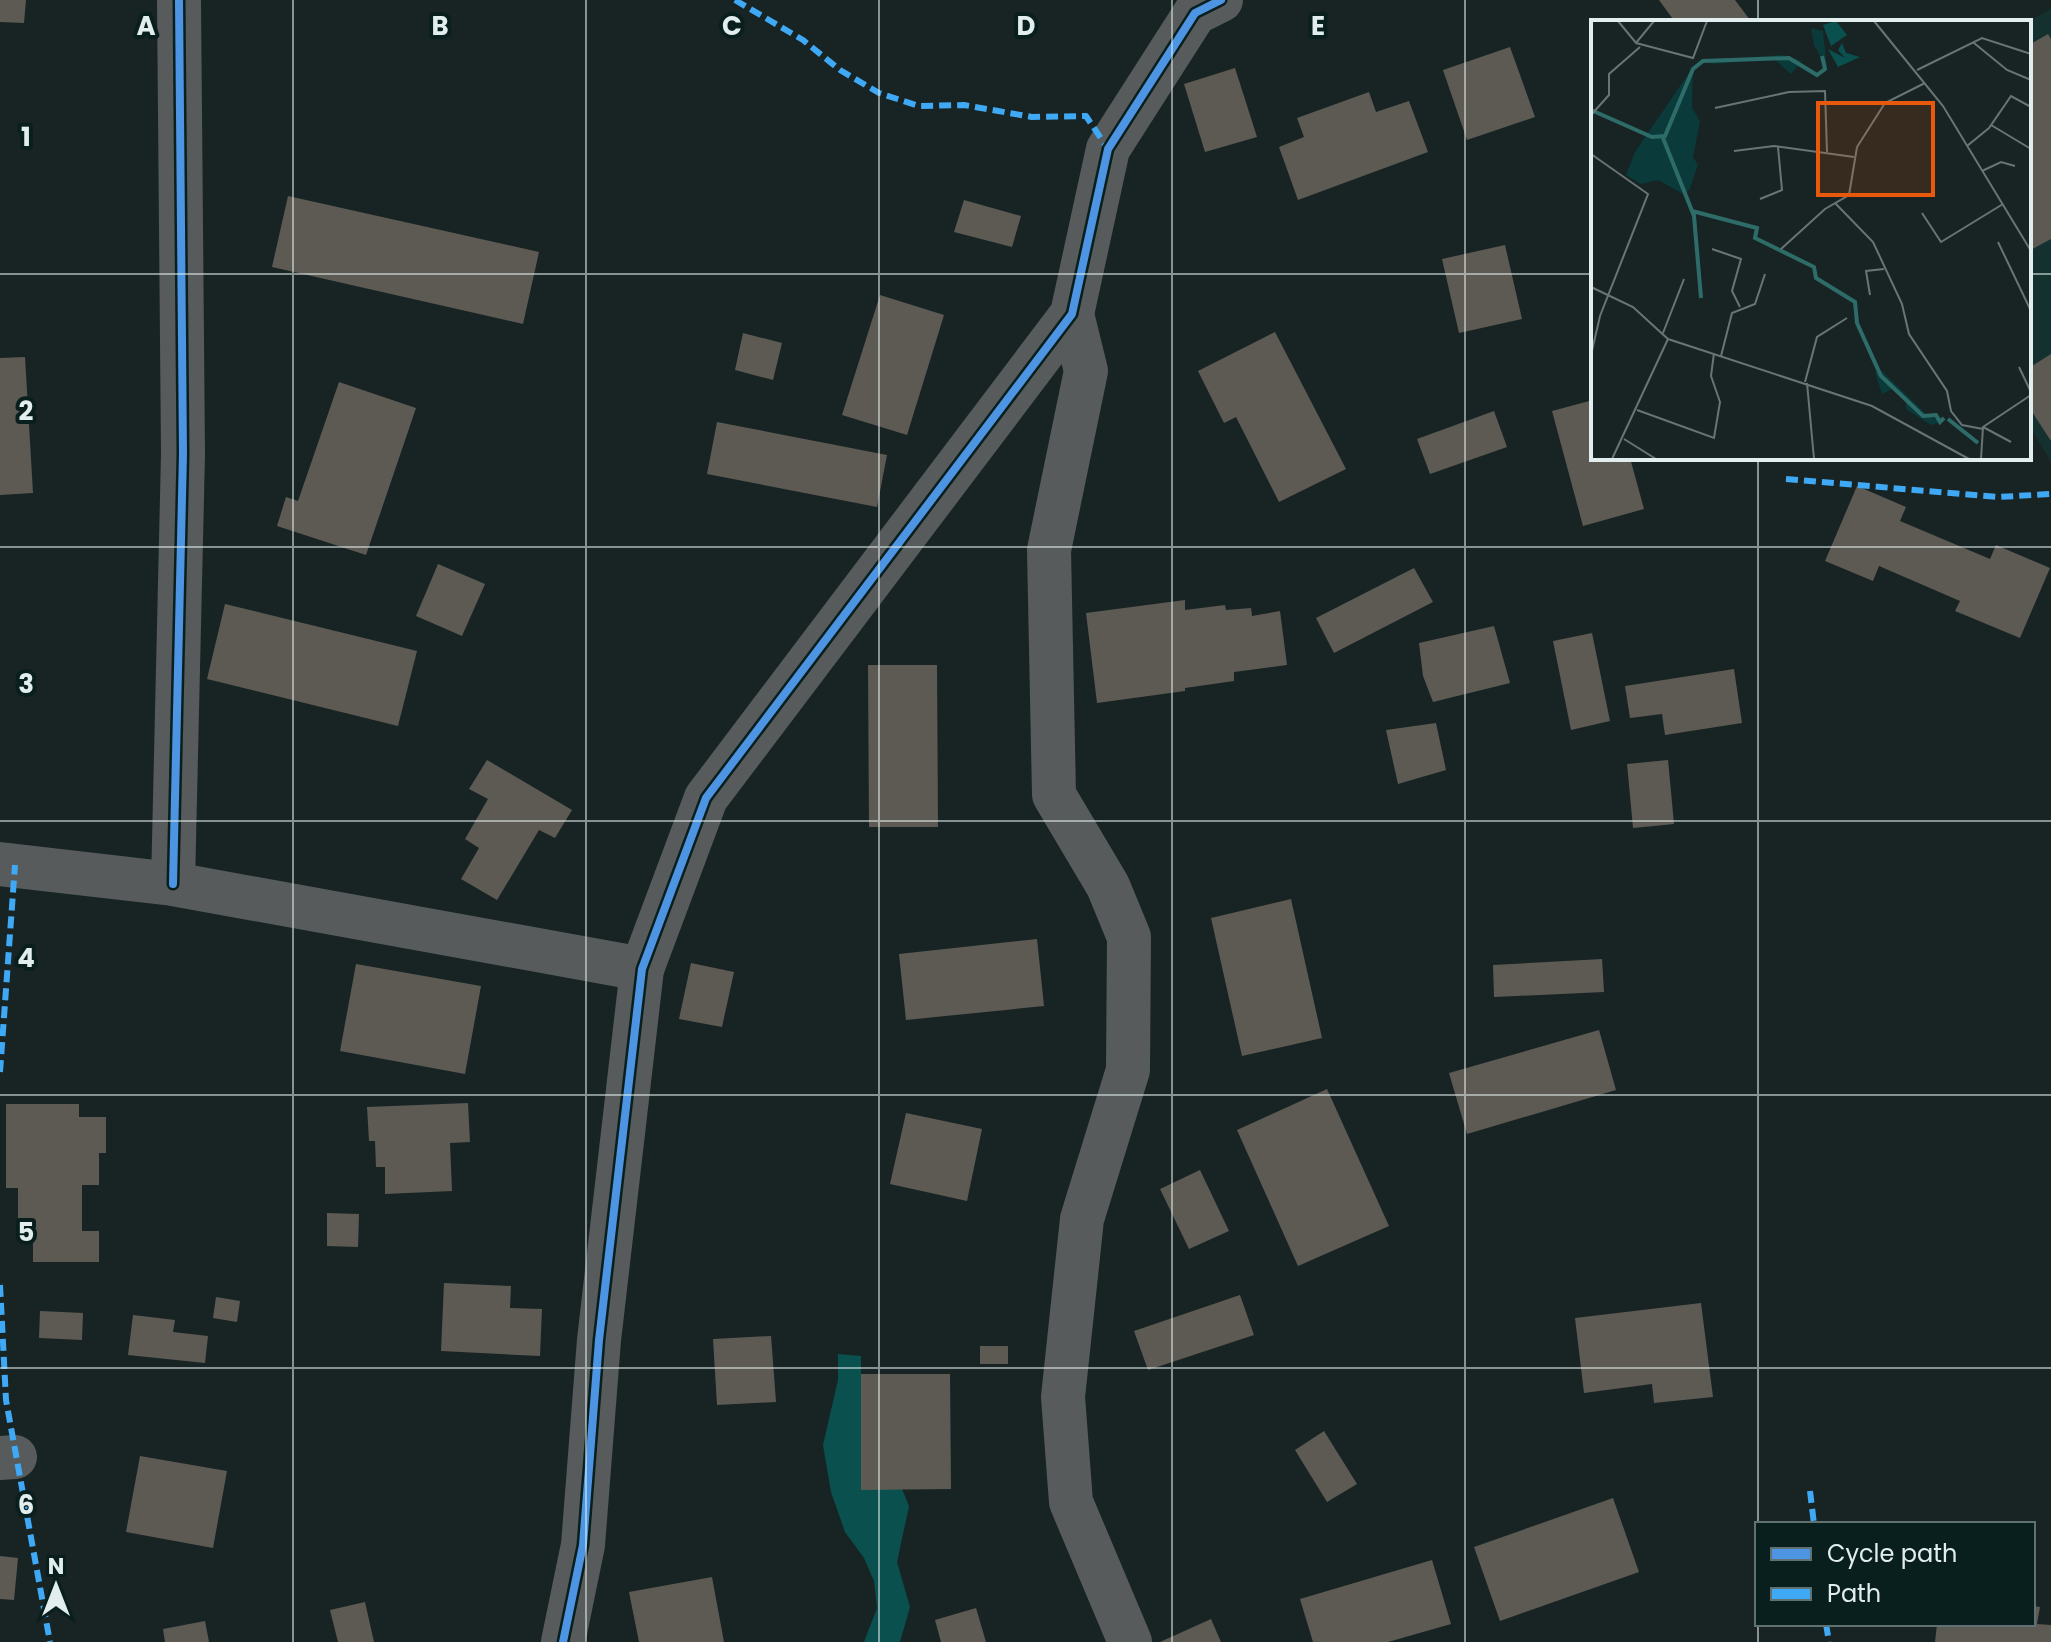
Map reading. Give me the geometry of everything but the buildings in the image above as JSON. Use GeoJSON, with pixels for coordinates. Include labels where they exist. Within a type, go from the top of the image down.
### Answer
{"type":"FeatureCollection","features":[{"type":"Feature","properties":{"kind":"street"},"geometry":{"type":"LineString","coordinates":[[173,884],[183,454],[179,0]]}},
{"type":"Feature","properties":{"kind":"street"},"geometry":{"type":"LineString","coordinates":[[563,1642],[583,1545],[599,1340],[642,969],[706,798],[1072,314],[1108,149],[1195,13],[1221,0]]}},
{"type":"Feature","properties":{"kind":"street"},"geometry":{"type":"LineString","coordinates":[[1072,314],[1086,371],[1049,550],[1054,795],[1108,886],[1129,937],[1129,966],[1128,1070],[1082,1219],[1063,1397],[1071,1502],[1130,1642]]}},
{"type":"Feature","properties":{"kind":"street"},"geometry":{"type":"LineString","coordinates":[[0,864],[173,884],[642,969]]}},
{"type":"Feature","properties":{"kind":"shaded area"},"geometry":{"type":"Polygon","coordinates":[[[2051,9],[2051,462],[2031,428],[2031,20],[2051,9]]]}},
{"type":"Feature","properties":{"kind":"shaded area"},"geometry":{"type":"Polygon","coordinates":[[[838,1354],[861,1356],[861,1489],[902,1489],[909,1506],[897,1562],[910,1607],[900,1642],[864,1642],[877,1608],[874,1581],[864,1558],[845,1532],[831,1492],[823,1445],[838,1380],[838,1354]]]}},
{"type":"Feature","properties":{"kind":"marked path"},"geometry":{"type":"LineString","coordinates":[[735,0],[803,40],[840,70],[879,93],[919,106],[964,105],[1032,117],[1086,116],[1108,149]]}},
{"type":"Feature","properties":{"kind":"marked path"},"geometry":{"type":"LineString","coordinates":[[1786,479],[1998,497],[2051,494]]}},
{"type":"Feature","properties":{"kind":"marked path"},"geometry":{"type":"LineString","coordinates":[[0,1072],[15,865]]}},
{"type":"Feature","properties":{"kind":"marked path"},"geometry":{"type":"LineString","coordinates":[[0,1285],[6,1400],[50,1642]]}},
{"type":"Feature","properties":{"kind":"marked path"},"geometry":{"type":"LineString","coordinates":[[1810,1491],[1814,1522]]}},
{"type":"Feature","properties":{"kind":"marked path"},"geometry":{"type":"LineString","coordinates":[[1826,1626],[1829,1642]]}},
{"type":"Feature","properties":{"kind":"cycle path"},"geometry":{"type":"LineString","coordinates":[[173,884],[183,454],[179,0]]}},
{"type":"Feature","properties":{"kind":"cycle path"},"geometry":{"type":"LineString","coordinates":[[563,1642],[583,1545],[599,1340],[642,969],[706,798],[1072,314],[1108,149],[1195,13],[1221,0]]}}]}
